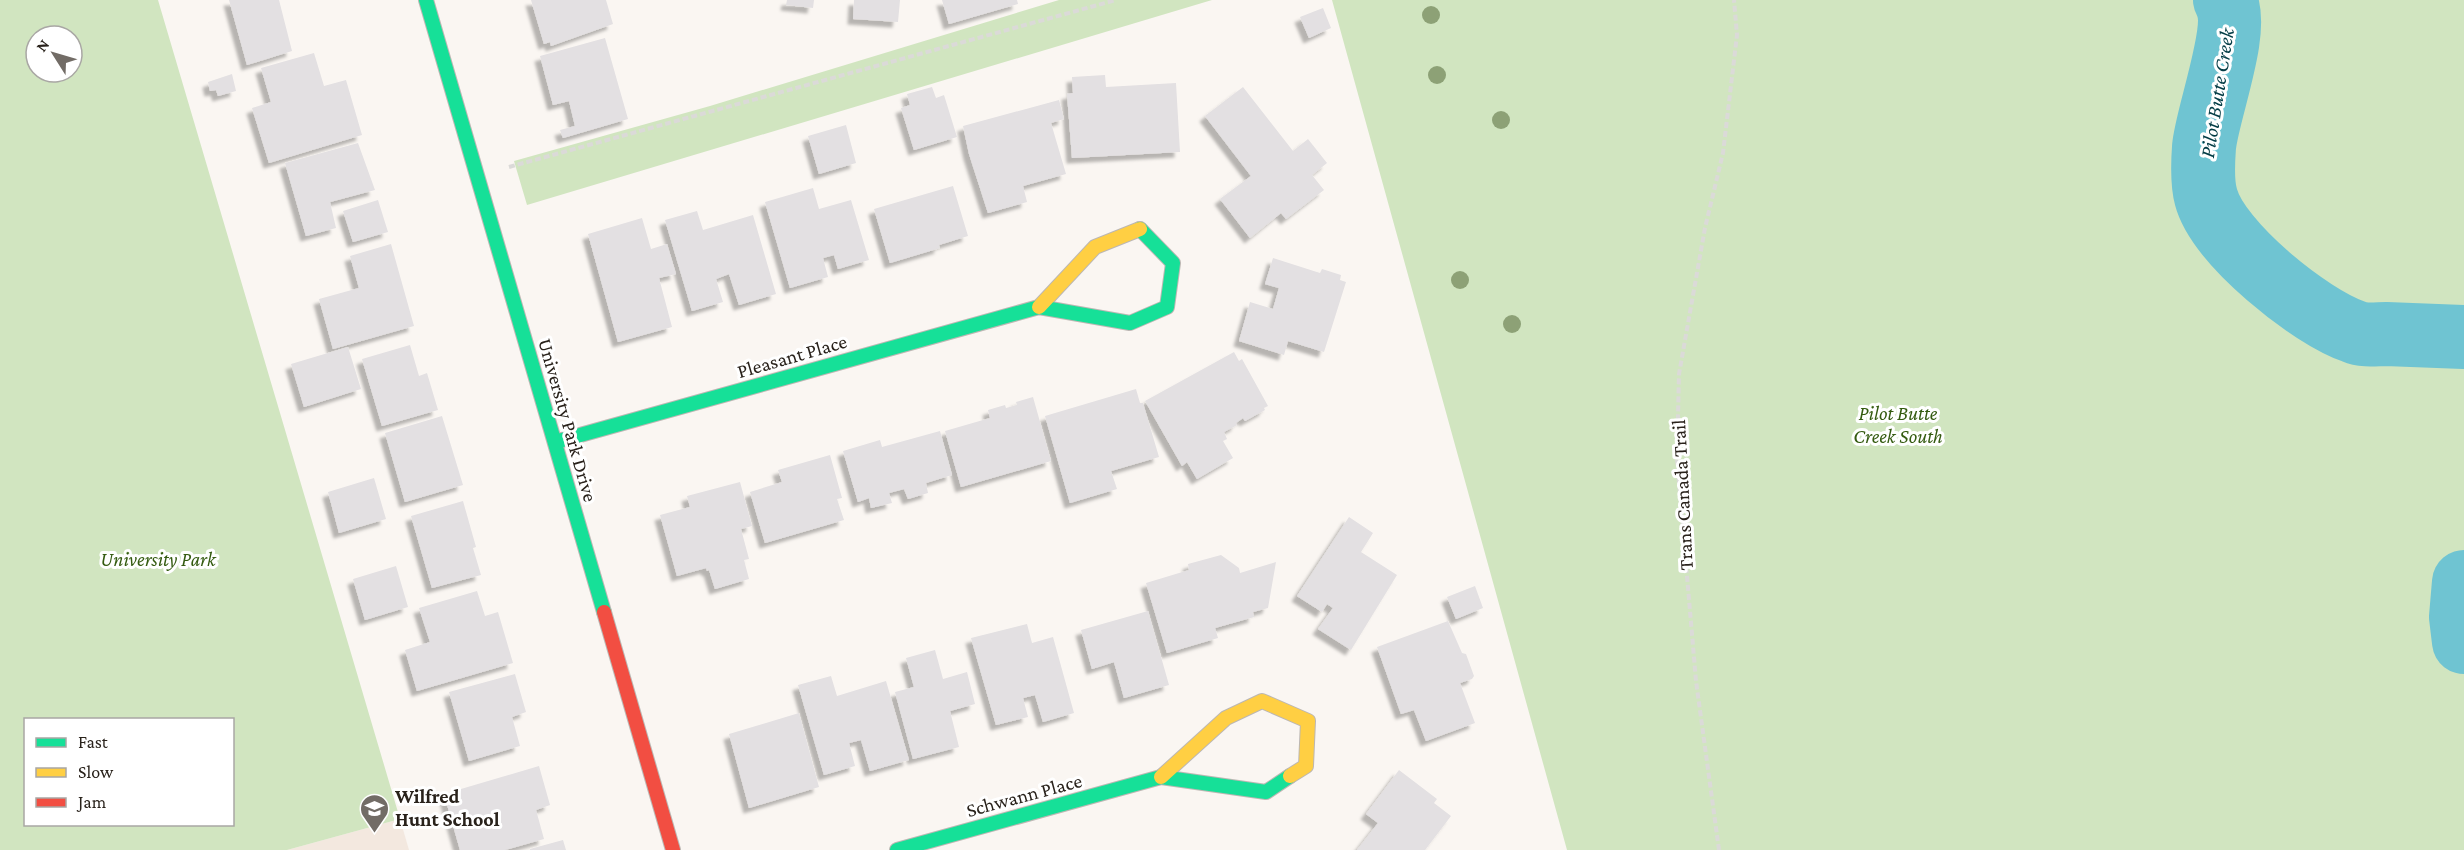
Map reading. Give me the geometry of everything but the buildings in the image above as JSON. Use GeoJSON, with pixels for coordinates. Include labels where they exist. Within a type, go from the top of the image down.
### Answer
{"type":"FeatureCollection","features":[{"type":"Feature","properties":{"kind":"street","name":"University Park Drive"},"geometry":{"type":"LineString","coordinates":[[426,0],[673,850]]}},
{"type":"Feature","properties":{"kind":"street","name":"Pleasant Place"},"geometry":{"type":"LineString","coordinates":[[555,442],[1039,307],[1130,323],[1167,307],[1173,263],[1140,229],[1095,247],[1039,307]]}},
{"type":"Feature","properties":{"kind":"street","name":"Schwann Place"},"geometry":{"type":"LineString","coordinates":[[897,850],[1161,777],[1266,792],[1306,766],[1308,721],[1262,701],[1226,718],[1161,777]]}},
{"type":"Feature","properties":{"kind":"path"},"geometry":{"type":"LineString","coordinates":[[476,176],[1116,0]]}},
{"type":"Feature","properties":{"kind":"path","name":"Trans Canada Trail"},"geometry":{"type":"LineString","coordinates":[[1719,850],[1696,681],[1677,459],[1679,374],[1705,228],[1723,153],[1737,35],[1734,0]]}},
{"type":"Feature","properties":{"kind":"shaded area","name":"Wilfred Hunt School"},"geometry":{"type":"Polygon","coordinates":[[[400,819],[409,850],[287,850],[400,819]]]}},
{"type":"Feature","properties":{"kind":"green space","name":"University Park"},"geometry":{"type":"Polygon","coordinates":[[[0,0],[158,0],[400,819],[287,850],[0,850],[0,0]]]}},
{"type":"Feature","properties":{"kind":"green space"},"geometry":{"type":"Polygon","coordinates":[[[1059,0],[1212,0],[527,205],[514,161],[710,106],[1059,0]]]}},
{"type":"Feature","properties":{"kind":"green space","name":"Pilot Butte Creek South"},"geometry":{"type":"Polygon","coordinates":[[[1332,0],[2464,0],[2464,850],[1567,850],[1332,0]]]}},
{"type":"Feature","properties":{"kind":"waterway","name":"Pilot Butte Creek"},"geometry":{"type":"LineString","coordinates":[[2225,0],[2229,13],[2229,30],[2222,71],[2206,132],[2203,172],[2206,197],[2214,215],[2228,235],[2247,256],[2291,295],[2336,324],[2366,334],[2464,337]]}},
{"type":"Feature","properties":{"kind":"waterway","name":"Pilot Butte Creek"},"geometry":{"type":"LineString","coordinates":[[2464,582],[2461,617],[2464,642]]}},
{"type":"Feature","properties":{"kind":"traffic: fast"},"geometry":{"type":"LineString","coordinates":[[426,0],[604,612]]}},
{"type":"Feature","properties":{"kind":"traffic: fast"},"geometry":{"type":"LineString","coordinates":[[555,442],[1039,307],[1130,323],[1167,307],[1173,263],[1140,229]]}},
{"type":"Feature","properties":{"kind":"traffic: fast"},"geometry":{"type":"LineString","coordinates":[[897,850],[1161,777],[1266,792],[1290,776]]}},
{"type":"Feature","properties":{"kind":"traffic: slow"},"geometry":{"type":"LineString","coordinates":[[1039,307],[1095,247],[1140,229]]}},
{"type":"Feature","properties":{"kind":"traffic: slow"},"geometry":{"type":"LineString","coordinates":[[1161,777],[1226,718],[1262,701],[1308,721],[1306,766],[1290,776]]}},
{"type":"Feature","properties":{"kind":"traffic: jam"},"geometry":{"type":"LineString","coordinates":[[604,612],[673,850]]}},
{"type":"Feature","properties":{"kind":"place","name":"Wilfred Hunt School"},"geometry":{"type":"Point","coordinates":[374,834]}}]}
